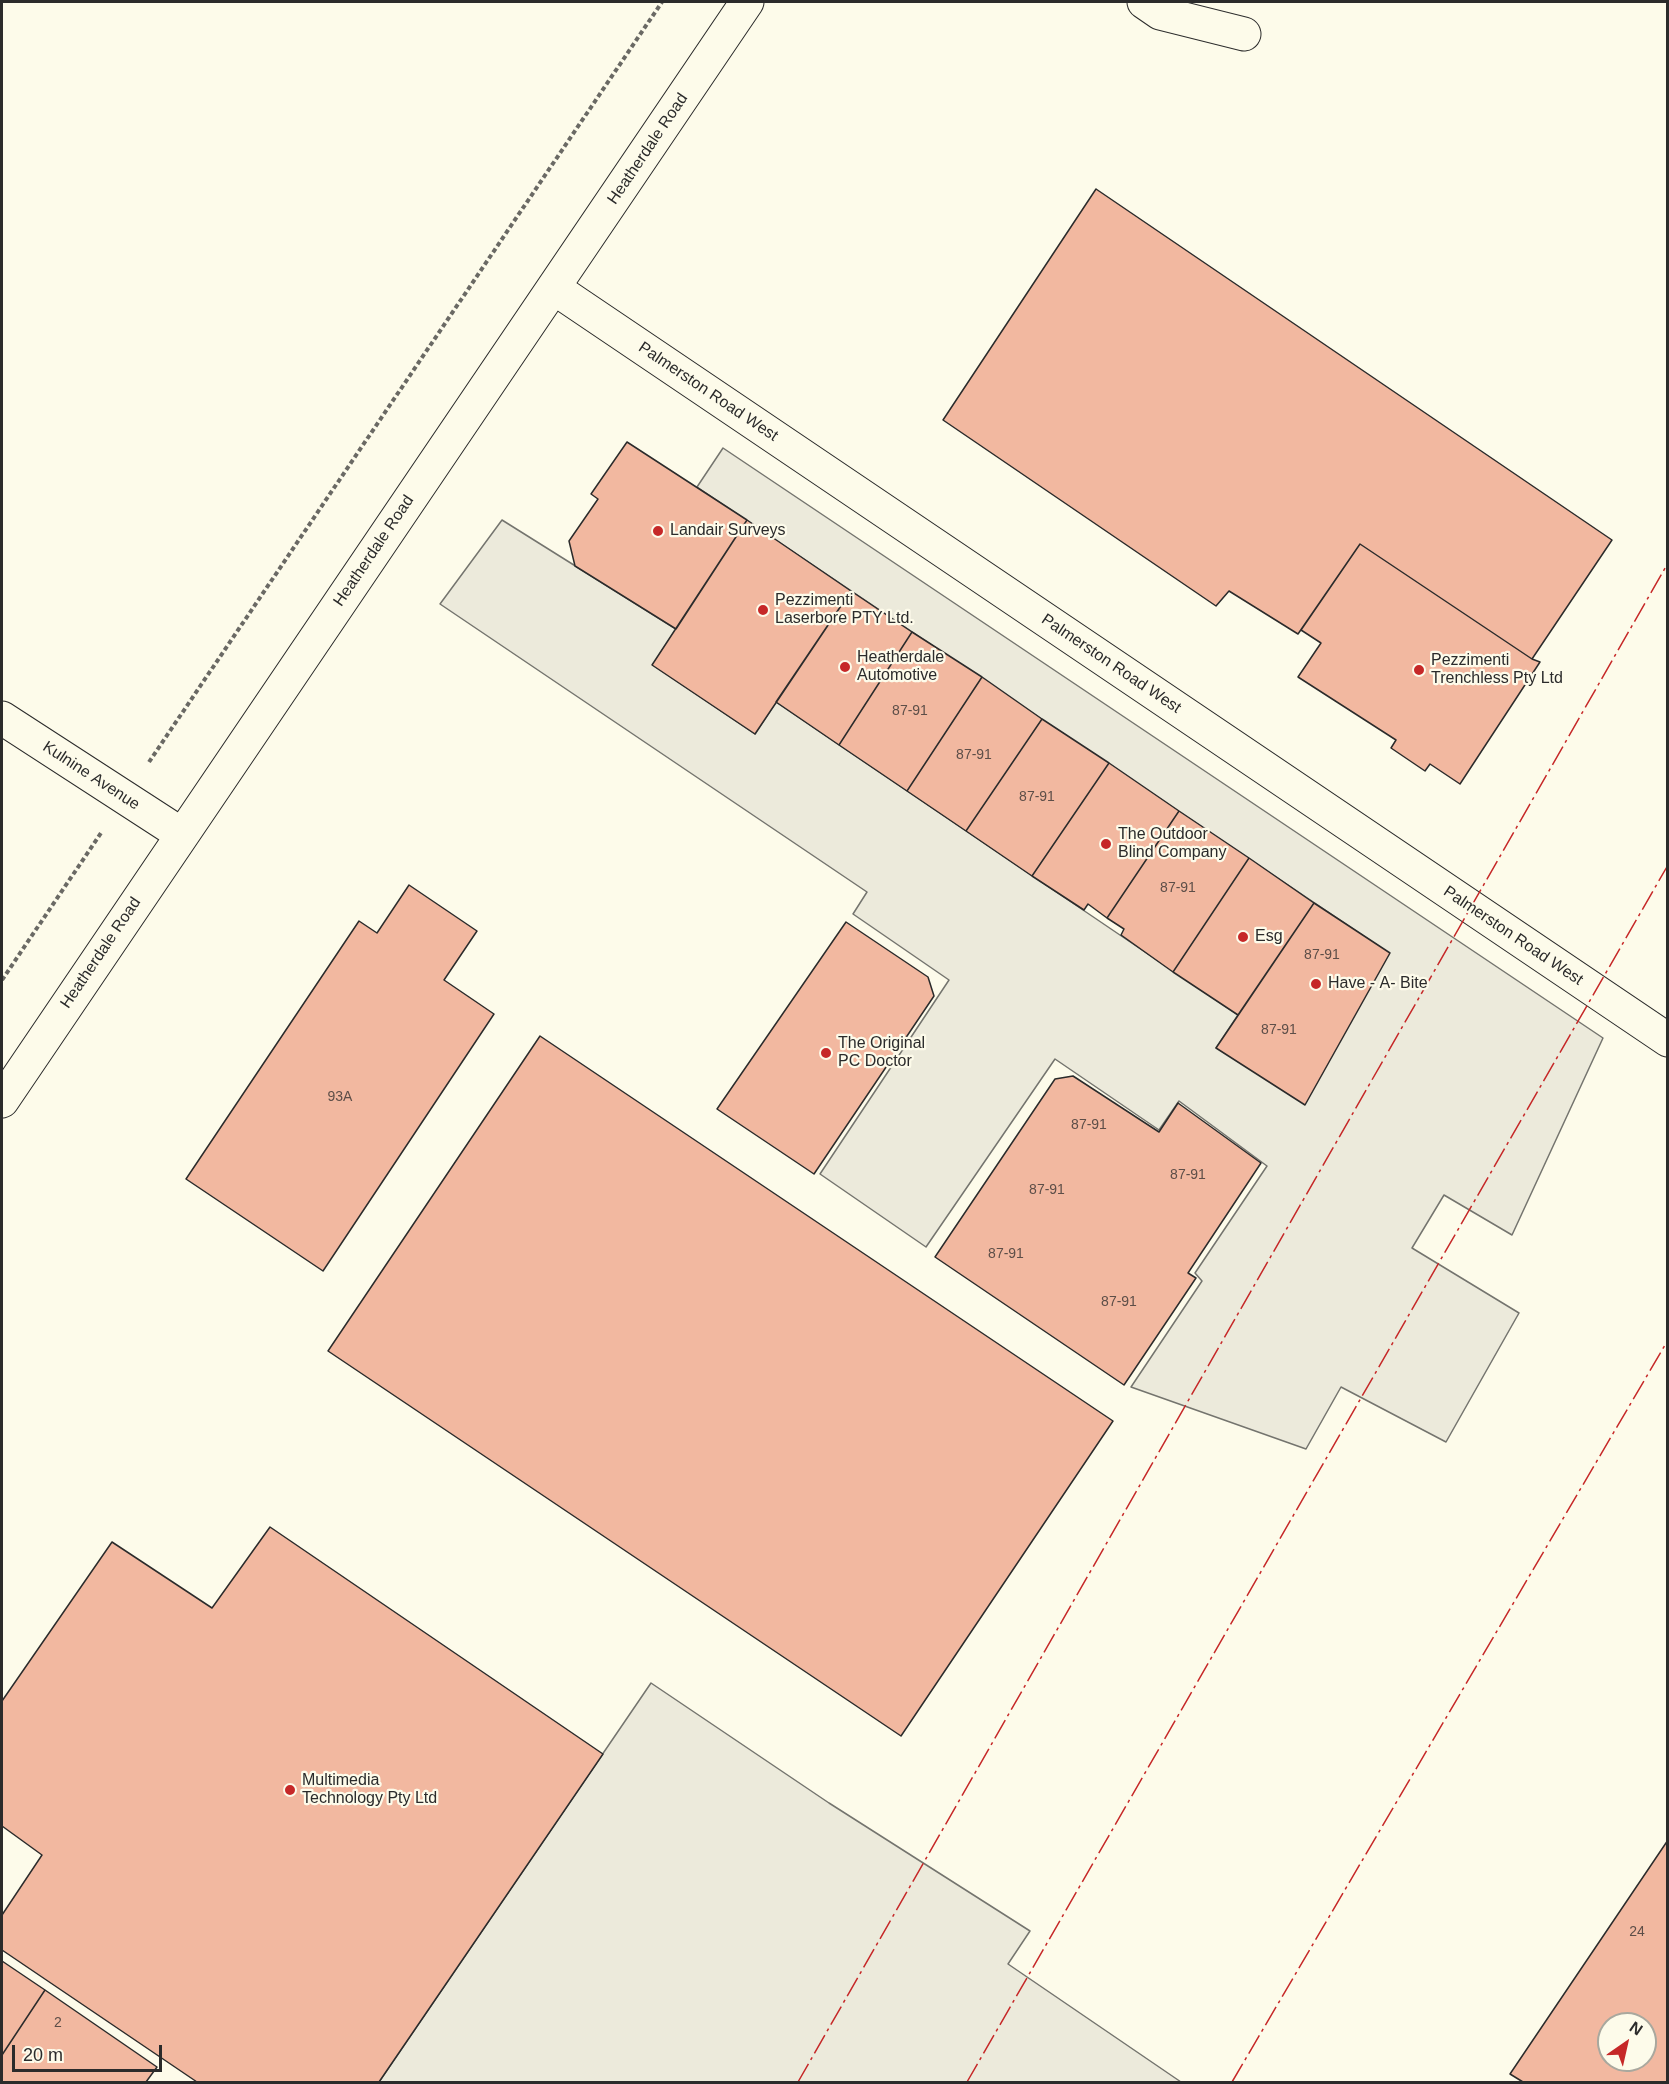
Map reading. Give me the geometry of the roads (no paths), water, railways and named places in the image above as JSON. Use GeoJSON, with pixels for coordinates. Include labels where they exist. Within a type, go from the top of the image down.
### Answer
{"type":"FeatureCollection","features":[{"type":"Feature","properties":{"kind":"street","name":"Heatherdale Road"},"geometry":{"type":"LineString","coordinates":[[2,1101],[747,2]]}},
{"type":"Feature","properties":{"kind":"street"},"geometry":{"type":"LineString","coordinates":[[1144,2],[1160,13],[1244,34]]}},
{"type":"Feature","properties":{"kind":"street","name":"Palmerston Road West"},"geometry":{"type":"LineString","coordinates":[[554,288],[1668,1040]]}},
{"type":"Feature","properties":{"kind":"street","name":"Kulnine Avenue"},"geometry":{"type":"LineString","coordinates":[[2,718],[181,834]]}},
{"type":"Feature","properties":{"kind":"place","name":"Landair Surveys"},"geometry":{"type":"Point","coordinates":[658,531]}},
{"type":"Feature","properties":{"kind":"place","name":"Pezzimenti Laserbore PTY Ltd."},"geometry":{"type":"Point","coordinates":[763,610]}},
{"type":"Feature","properties":{"kind":"place","name":"Heatherdale Automotive"},"geometry":{"type":"Point","coordinates":[845,667]}},
{"type":"Feature","properties":{"kind":"place","name":"Pezzimenti Trenchless Pty Ltd"},"geometry":{"type":"Point","coordinates":[1419,670]}},
{"type":"Feature","properties":{"kind":"place","name":"The Outdoor Blind Company"},"geometry":{"type":"Point","coordinates":[1106,844]}},
{"type":"Feature","properties":{"kind":"place","name":"Esg"},"geometry":{"type":"Point","coordinates":[1243,937]}},
{"type":"Feature","properties":{"kind":"place","name":"Have - A- Bite"},"geometry":{"type":"Point","coordinates":[1316,984]}},
{"type":"Feature","properties":{"kind":"place","name":"The Original PC Doctor"},"geometry":{"type":"Point","coordinates":[826,1053]}},
{"type":"Feature","properties":{"kind":"place","name":"Multimedia Technology Pty Ltd"},"geometry":{"type":"Point","coordinates":[290,1790]}}]}
